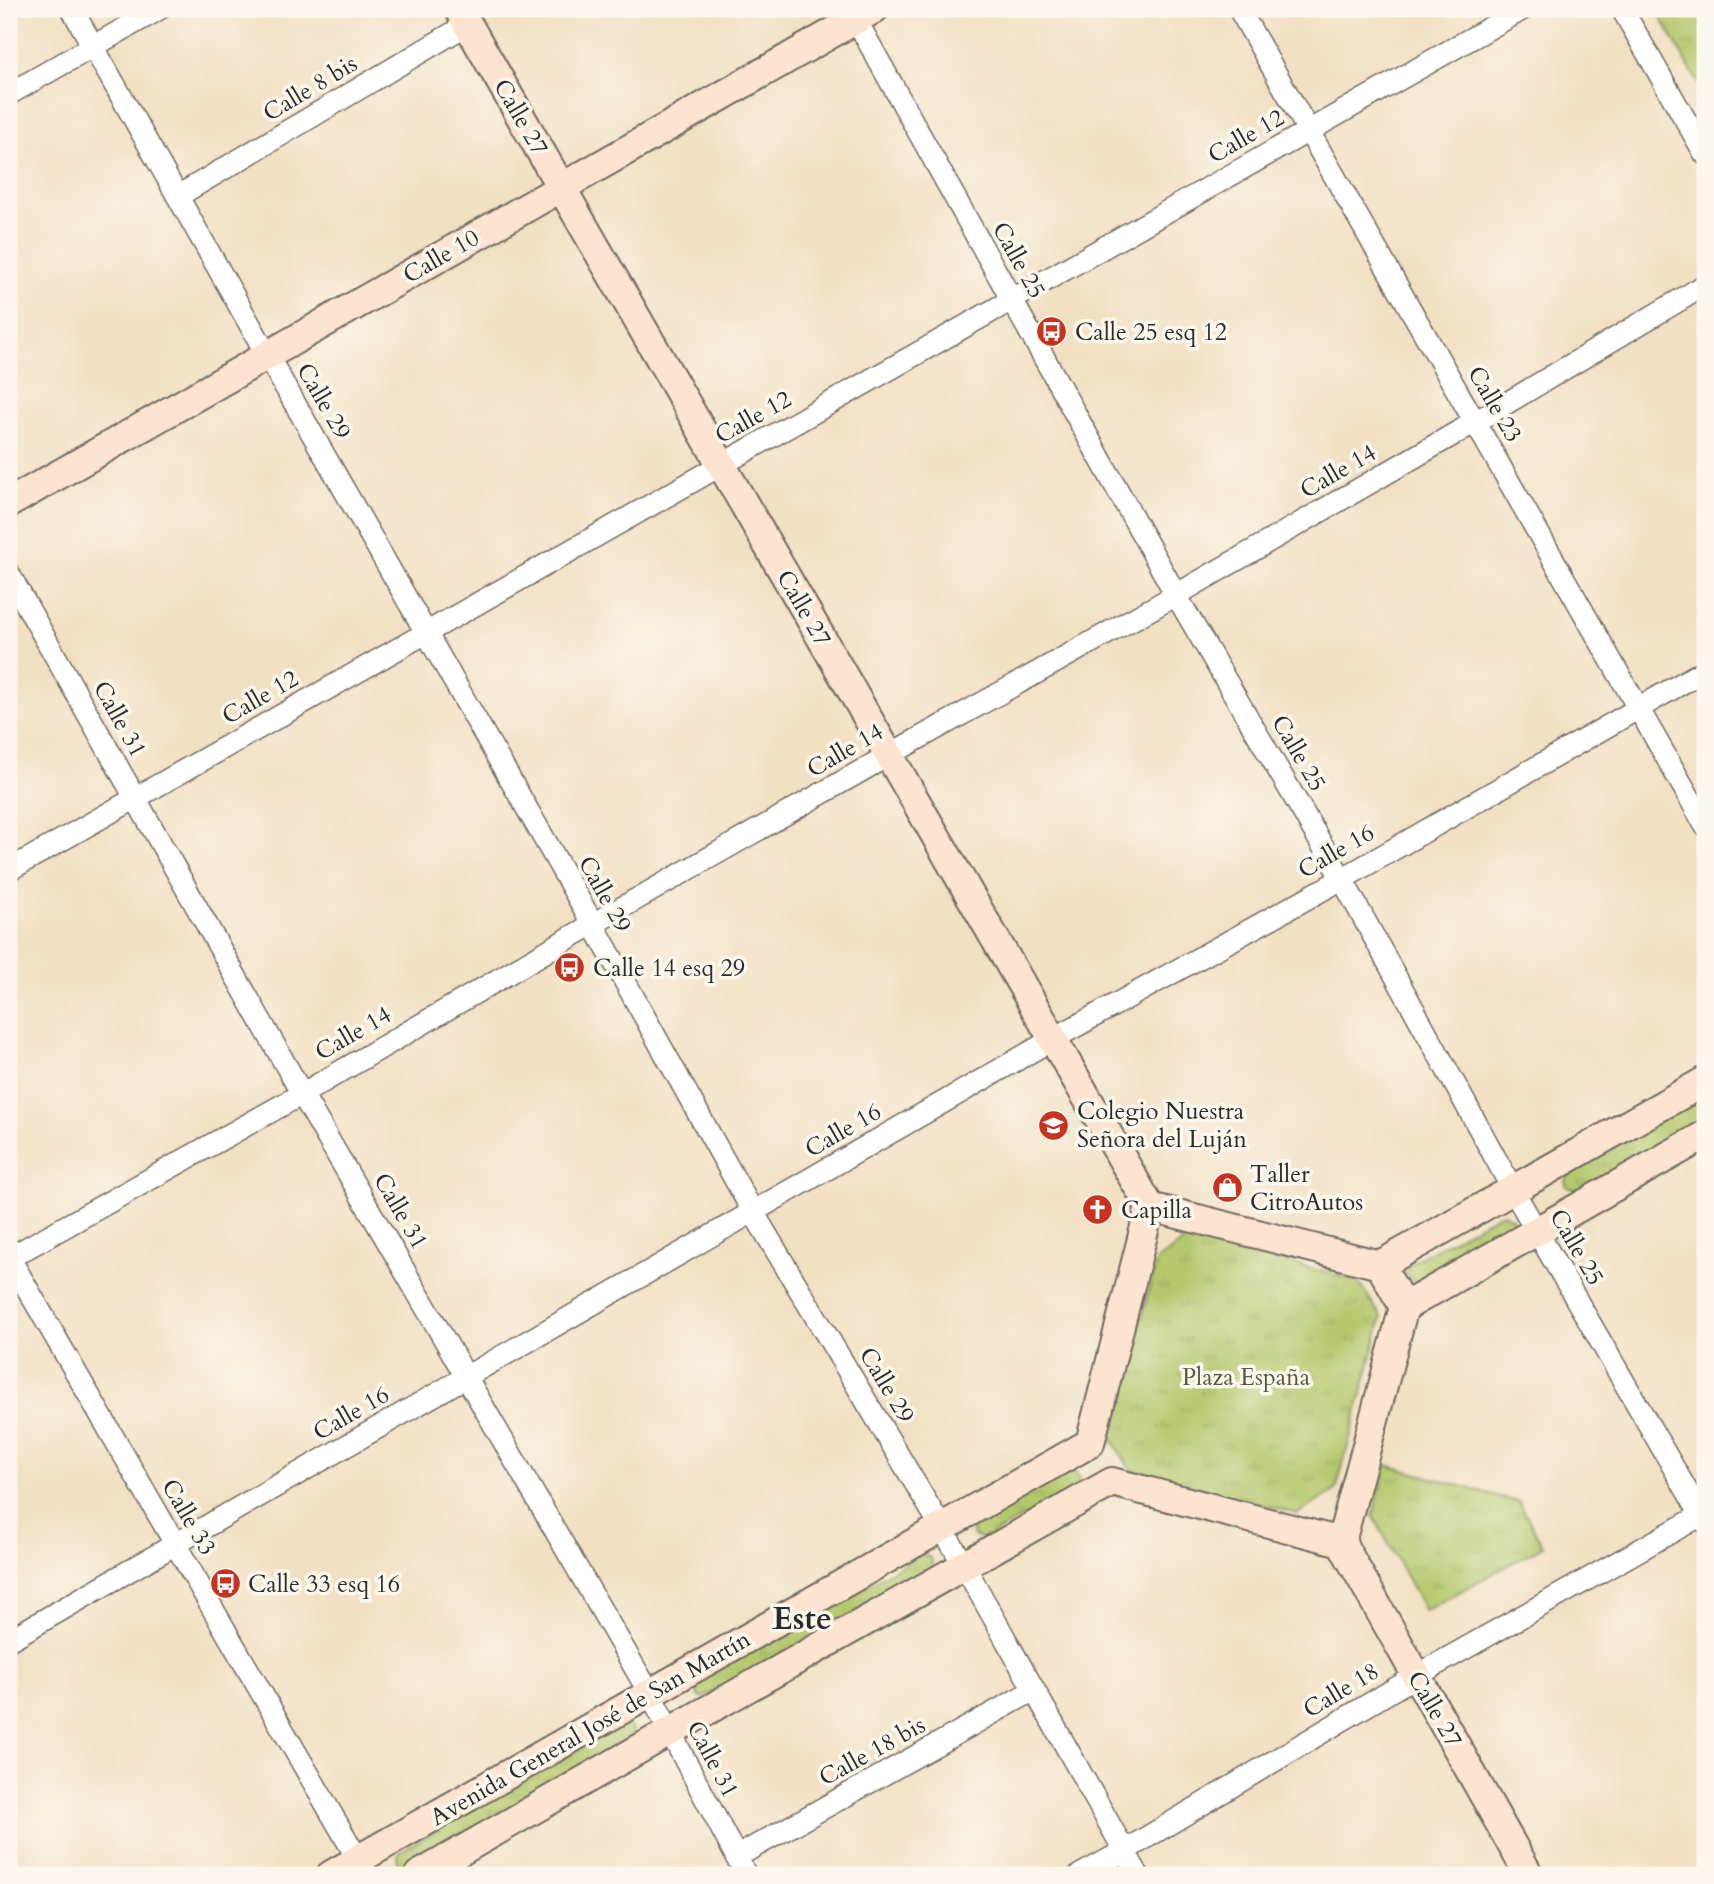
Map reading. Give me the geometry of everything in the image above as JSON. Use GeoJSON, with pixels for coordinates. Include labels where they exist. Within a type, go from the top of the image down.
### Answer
{"type":"FeatureCollection","features":[{"type":"Feature","properties":{"kind":"main road","name":"Calle 10"},"geometry":{"type":"LineString","coordinates":[[9,503],[561,187],[860,12]]}},
{"type":"Feature","properties":{"kind":"main road","name":"Calle 27"},"geometry":{"type":"LineString","coordinates":[[464,16],[1150,1207]]}},
{"type":"Feature","properties":{"kind":"main road"},"geometry":{"type":"LineString","coordinates":[[1380,1265],[1404,1307],[1340,1542],[1112,1482],[1090,1443],[1150,1207],[1380,1265],[1705,1081]]}},
{"type":"Feature","properties":{"kind":"main road"},"geometry":{"type":"LineString","coordinates":[[1404,1307],[1705,1135]]}},
{"type":"Feature","properties":{"kind":"main road","name":"Avenida General José de San Martín"},"geometry":{"type":"LineString","coordinates":[[331,1875],[362,1868],[650,1694],[1090,1443]]}},
{"type":"Feature","properties":{"kind":"main road","name":"Avenida General José de San Martín"},"geometry":{"type":"LineString","coordinates":[[419,1875],[1112,1482]]}},
{"type":"Feature","properties":{"kind":"main road","name":"Calle 27"},"geometry":{"type":"LineString","coordinates":[[1340,1542],[1529,1875]]}},
{"type":"Feature","properties":{"kind":"street","name":"Calle 29"},"geometry":{"type":"LineString","coordinates":[[72,9],[593,924],[753,1212],[943,1528],[1138,1875]]}},
{"type":"Feature","properties":{"kind":"street"},"geometry":{"type":"LineString","coordinates":[[9,94],[159,9]]}},
{"type":"Feature","properties":{"kind":"street","name":"Calle 23"},"geometry":{"type":"LineString","coordinates":[[1239,9],[1705,825]]}},
{"type":"Feature","properties":{"kind":"street","name":"Calle 12"},"geometry":{"type":"LineString","coordinates":[[9,870],[1523,9]]}},
{"type":"Feature","properties":{"kind":"street"},"geometry":{"type":"LineString","coordinates":[[1622,9],[1705,154]]}},
{"type":"Feature","properties":{"kind":"street","name":"Calle 25"},"geometry":{"type":"LineString","coordinates":[[860,12],[1011,301],[1176,594],[1342,879],[1513,1190],[1704,1517]]}},
{"type":"Feature","properties":{"kind":"street","name":"Calle 8 bis"},"geometry":{"type":"LineString","coordinates":[[178,196],[464,16]]}},
{"type":"Feature","properties":{"kind":"street","name":"Calle 14"},"geometry":{"type":"LineString","coordinates":[[9,1258],[302,1094],[593,924],[1176,594],[1475,422],[1705,285]]}},
{"type":"Feature","properties":{"kind":"street","name":"Calle 31"},"geometry":{"type":"LineString","coordinates":[[9,574],[302,1094],[650,1694],[741,1866]]}},
{"type":"Feature","properties":{"kind":"street","name":"Calle 16"},"geometry":{"type":"LineString","coordinates":[[9,1640],[1053,1039],[1342,879],[1705,670]]}},
{"type":"Feature","properties":{"kind":"street","name":"Calle 33"},"geometry":{"type":"LineString","coordinates":[[9,1258],[362,1868]]}},
{"type":"Feature","properties":{"kind":"street","name":"Calle 18"},"geometry":{"type":"LineString","coordinates":[[1080,1875],[1416,1676],[1704,1517]]}},
{"type":"Feature","properties":{"kind":"street","name":"Calle 18 bis"},"geometry":{"type":"LineString","coordinates":[[741,1866],[1034,1689]]}},
{"type":"Feature","properties":{"kind":"green space"},"geometry":{"type":"Polygon","coordinates":[[[1656,9],[1705,9],[1705,95],[1656,9]]]}},
{"type":"Feature","properties":{"kind":"green space"},"geometry":{"type":"Polygon","coordinates":[[[1705,1093],[1705,1118],[1583,1188],[1577,1190],[1567,1187],[1565,1180],[1568,1173],[1705,1093]]]}},
{"type":"Feature","properties":{"kind":"green space"},"geometry":{"type":"Polygon","coordinates":[[[1504,1213],[1514,1222],[1510,1231],[1422,1282],[1410,1280],[1407,1271],[1410,1263],[1504,1213]]]}},
{"type":"Feature","properties":{"kind":"green space","name":"Plaza España"},"geometry":{"type":"Polygon","coordinates":[[[1192,1236],[1358,1281],[1382,1318],[1336,1490],[1297,1514],[1130,1469],[1110,1436],[1157,1260],[1192,1236]]]}},
{"type":"Feature","properties":{"kind":"green space"},"geometry":{"type":"Polygon","coordinates":[[[1386,1465],[1519,1502],[1543,1546],[1425,1611],[1373,1515],[1386,1465]]]}},
{"type":"Feature","properties":{"kind":"green space"},"geometry":{"type":"Polygon","coordinates":[[[1070,1470],[1075,1471],[1080,1479],[1076,1488],[983,1540],[974,1536],[973,1525],[1070,1470]]]}},
{"type":"Feature","properties":{"kind":"green space"},"geometry":{"type":"Polygon","coordinates":[[[922,1554],[931,1558],[933,1567],[930,1571],[703,1698],[698,1696],[696,1686],[703,1678],[922,1554]]]}},
{"type":"Feature","properties":{"kind":"green space"},"geometry":{"type":"Polygon","coordinates":[[[623,1723],[632,1728],[634,1736],[409,1868],[399,1866],[397,1858],[400,1851],[623,1723]]]}},
{"type":"Feature","properties":{"kind":"place","name":"Calle 25 esq 12"},"geometry":{"type":"Point","coordinates":[1052,332]}},
{"type":"Feature","properties":{"kind":"place","name":"Calle 14 esq 29"},"geometry":{"type":"Point","coordinates":[570,968]}},
{"type":"Feature","properties":{"kind":"place","name":"Colegio Nuestra Señora del Luján"},"geometry":{"type":"Point","coordinates":[1054,1125]}},
{"type":"Feature","properties":{"kind":"place","name":"Taller CitroAutos"},"geometry":{"type":"Point","coordinates":[1227,1188]}},
{"type":"Feature","properties":{"kind":"place","name":"Capilla"},"geometry":{"type":"Point","coordinates":[1098,1210]}},
{"type":"Feature","properties":{"kind":"place","name":"Calle 33 esq 16"},"geometry":{"type":"Point","coordinates":[225,1584]}},
{"type":"Feature","properties":{"kind":"district","name":"Este"},"geometry":{"type":"Point","coordinates":[802,1618]}}]}
